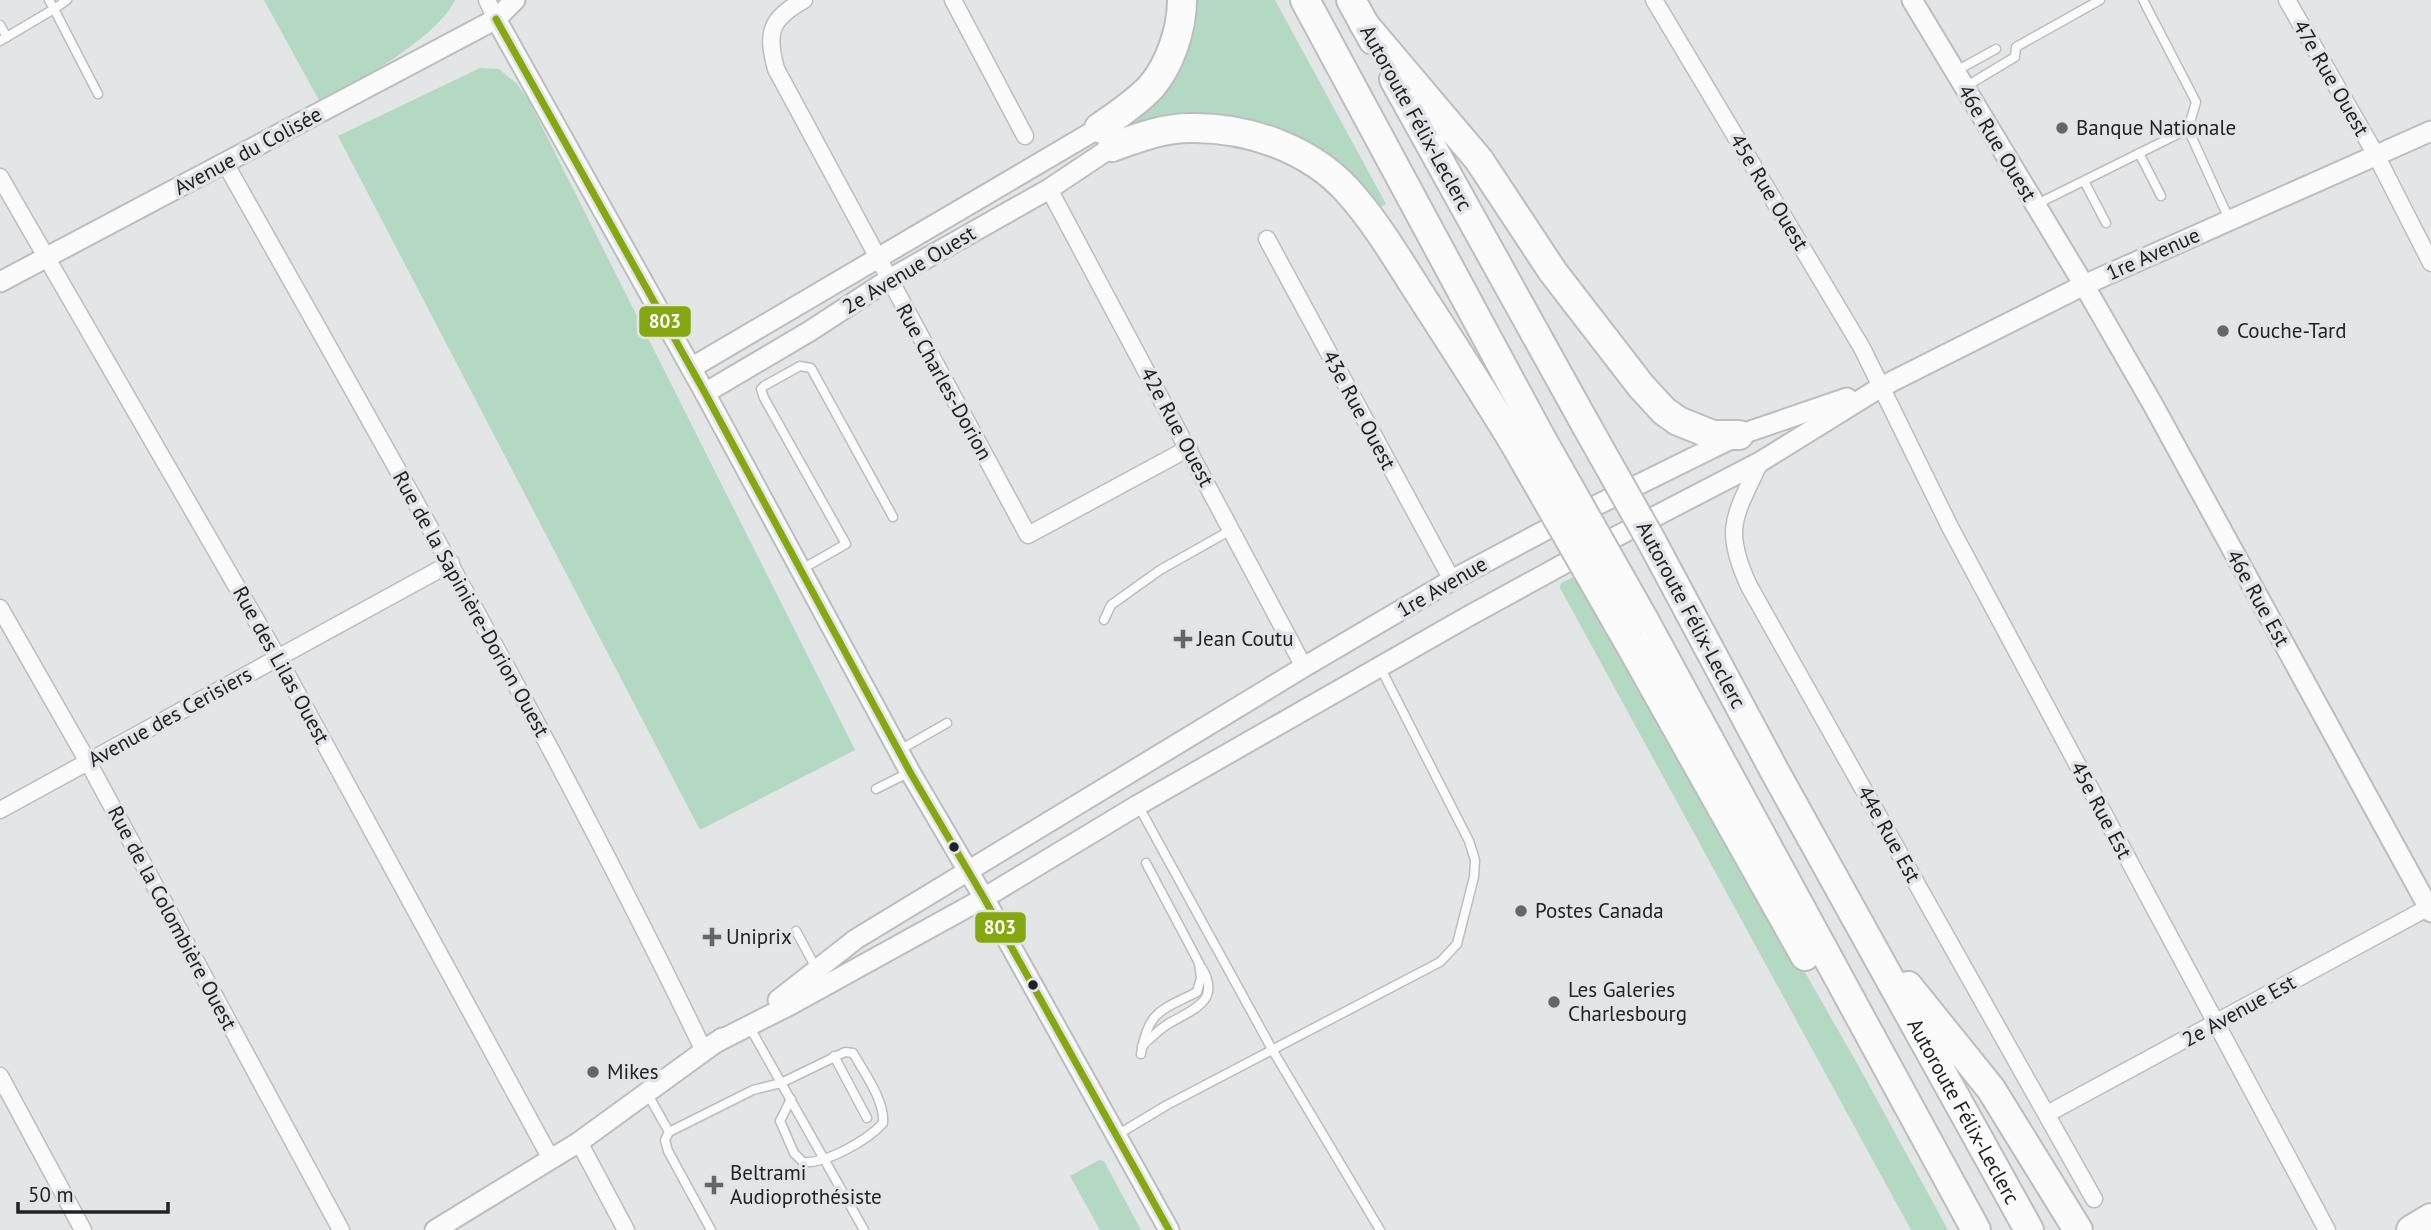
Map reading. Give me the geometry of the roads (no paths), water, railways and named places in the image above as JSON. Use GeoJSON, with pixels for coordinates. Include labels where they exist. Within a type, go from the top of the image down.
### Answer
{"type":"FeatureCollection","features":[{"type":"Feature","properties":{"kind":"highway"},"geometry":{"type":"LineString","coordinates":[[1105,137],[1125,109],[1151,86],[1170,56],[1182,13],[1182,0]]}},
{"type":"Feature","properties":{"kind":"highway","name":"Autoroute Félix-Leclerc"},"geometry":{"type":"LineString","coordinates":[[1305,0],[1528,441],[1976,1230]]}},
{"type":"Feature","properties":{"kind":"highway"},"geometry":{"type":"LineString","coordinates":[[1357,12],[1479,160],[1553,272],[1641,386],[1664,411],[1678,421],[1713,435],[1739,435]]}},
{"type":"Feature","properties":{"kind":"highway","name":"Autoroute Félix-Leclerc"},"geometry":{"type":"LineString","coordinates":[[1357,12],[1686,603],[1774,770],[2029,1230]]}},
{"type":"Feature","properties":{"kind":"highway"},"geometry":{"type":"LineString","coordinates":[[1105,137],[1188,128],[1226,130],[1273,142],[1317,163],[1348,191],[1528,441]]}},
{"type":"Feature","properties":{"kind":"highway"},"geometry":{"type":"LineString","coordinates":[[1870,942],[1991,1089],[2078,1230]]}},
{"type":"Feature","properties":{"kind":"highway"},"geometry":{"type":"LineString","coordinates":[[2411,1230],[2431,1218]]}},
{"type":"Feature","properties":{"kind":"street"},"geometry":{"type":"LineString","coordinates":[[486,0],[802,569],[898,751],[984,898],[1169,1230]]}},
{"type":"Feature","properties":{"kind":"street","name":"Avenue du Colisée"},"geometry":{"type":"LineString","coordinates":[[0,282],[496,19],[515,0]]}},
{"type":"Feature","properties":{"kind":"street","name":"Rue Charles-Dorion"},"geometry":{"type":"LineString","coordinates":[[804,0],[778,17],[770,33],[770,47],[776,69],[1028,535],[1189,448]]}},
{"type":"Feature","properties":{"kind":"street"},"geometry":{"type":"LineString","coordinates":[[953,0],[1025,136]]}},
{"type":"Feature","properties":{"kind":"street","name":"45e Rue Ouest"},"geometry":{"type":"LineString","coordinates":[[1654,0],[1862,348],[1881,387]]}},
{"type":"Feature","properties":{"kind":"street","name":"46e Rue Ouest"},"geometry":{"type":"LineString","coordinates":[[1912,0],[2084,285]]}},
{"type":"Feature","properties":{"kind":"street","name":"47e Rue Ouest"},"geometry":{"type":"LineString","coordinates":[[2287,0],[2376,155],[2431,263]]}},
{"type":"Feature","properties":{"kind":"street","name":"1re Avenue"},"geometry":{"type":"LineString","coordinates":[[708,1048],[984,898],[1138,805],[1571,560],[1760,462],[1881,387],[2084,285],[2431,131]]}},
{"type":"Feature","properties":{"kind":"street","name":"2e Avenue Ouest"},"geometry":{"type":"LineString","coordinates":[[691,368],[879,259],[1105,137]]}},
{"type":"Feature","properties":{"kind":"street","name":"2e Avenue Ouest"},"geometry":{"type":"LineString","coordinates":[[705,393],[810,331],[888,280],[1049,188],[1105,137]]}},
{"type":"Feature","properties":{"kind":"street","name":"Rue de la Sapinière-Dorion Ouest"},"geometry":{"type":"LineString","coordinates":[[225,163],[451,563],[708,1048]]}},
{"type":"Feature","properties":{"kind":"street","name":"Rue des Lilas Ouest"},"geometry":{"type":"LineString","coordinates":[[0,177],[278,658],[551,1159]]}},
{"type":"Feature","properties":{"kind":"street","name":"42e Rue Ouest"},"geometry":{"type":"LineString","coordinates":[[1049,188],[1304,667]]}},
{"type":"Feature","properties":{"kind":"street","name":"43e Rue Ouest"},"geometry":{"type":"LineString","coordinates":[[1266,239],[1452,580]]}},
{"type":"Feature","properties":{"kind":"street","name":"46e Rue Est"},"geometry":{"type":"LineString","coordinates":[[2084,285],[2152,403],[2430,908]]}},
{"type":"Feature","properties":{"kind":"street","name":"1re Avenue"},"geometry":{"type":"LineString","coordinates":[[435,1230],[579,1142],[787,994],[856,939],[1452,580],[1540,533],[1739,435],[1881,387]]}},
{"type":"Feature","properties":{"kind":"street","name":"45e Rue Est"},"geometry":{"type":"LineString","coordinates":[[1881,387],[1950,527],[2327,1230]]}},
{"type":"Feature","properties":{"kind":"street","name":"44e Rue Est"},"geometry":{"type":"LineString","coordinates":[[1760,462],[1737,511],[1733,534],[1736,558],[1749,586],[2094,1199]]}},
{"type":"Feature","properties":{"kind":"street","name":"Avenue des Cerisiers"},"geometry":{"type":"LineString","coordinates":[[0,810],[451,563]]}},
{"type":"Feature","properties":{"kind":"street","name":"Rue de la Colombière Ouest"},"geometry":{"type":"LineString","coordinates":[[0,608],[88,762],[341,1230]]}},
{"type":"Feature","properties":{"kind":"street","name":"2e Avenue Est"},"geometry":{"type":"LineString","coordinates":[[2047,1114],[2430,908]]}},
{"type":"Feature","properties":{"kind":"street"},"geometry":{"type":"LineString","coordinates":[[0,1076],[83,1230]]}},
{"type":"Feature","properties":{"kind":"street"},"geometry":{"type":"LineString","coordinates":[[579,1142],[626,1230]]}},
{"type":"Feature","properties":{"kind":"lane"},"geometry":{"type":"LineString","coordinates":[[49,0],[98,94]]}},
{"type":"Feature","properties":{"kind":"lane"},"geometry":{"type":"LineString","coordinates":[[0,24],[3,39],[67,0]]}},
{"type":"Feature","properties":{"kind":"lane"},"geometry":{"type":"LineString","coordinates":[[1958,80],[2015,57],[2016,47],[2100,0]]}},
{"type":"Feature","properties":{"kind":"lane"},"geometry":{"type":"LineString","coordinates":[[2144,0],[2196,102],[2188,129],[2230,220]]}},
{"type":"Feature","properties":{"kind":"lane"},"geometry":{"type":"LineString","coordinates":[[1958,80],[1996,49]]}},
{"type":"Feature","properties":{"kind":"lane"},"geometry":{"type":"LineString","coordinates":[[2035,205],[2188,129]]}},
{"type":"Feature","properties":{"kind":"lane"},"geometry":{"type":"LineString","coordinates":[[2139,153],[2161,196]]}},
{"type":"Feature","properties":{"kind":"lane"},"geometry":{"type":"LineString","coordinates":[[2084,181],[2106,223]]}},
{"type":"Feature","properties":{"kind":"lane"},"geometry":{"type":"LineString","coordinates":[[802,569],[846,544],[764,398],[761,388],[764,386],[800,366],[811,368],[893,517]]}},
{"type":"Feature","properties":{"kind":"lane"},"geometry":{"type":"LineString","coordinates":[[1104,620],[1111,605],[1160,570],[1231,530]]}},
{"type":"Feature","properties":{"kind":"lane"},"geometry":{"type":"LineString","coordinates":[[1117,1135],[1167,1105],[1440,962],[1457,944],[1474,877],[1475,860],[1469,841],[1380,667]]}},
{"type":"Feature","properties":{"kind":"lane"},"geometry":{"type":"LineString","coordinates":[[898,751],[947,723]]}},
{"type":"Feature","properties":{"kind":"lane"},"geometry":{"type":"LineString","coordinates":[[876,789],[910,772]]}},
{"type":"Feature","properties":{"kind":"lane"},"geometry":{"type":"LineString","coordinates":[[1138,805],[1273,1051],[1380,1230]]}},
{"type":"Feature","properties":{"kind":"lane"},"geometry":{"type":"LineString","coordinates":[[1146,863],[1207,976],[1209,989],[1203,1004],[1157,1031],[1142,1050],[1144,1035],[1152,1020],[1169,1004],[1197,992],[1202,978],[1199,963]]}},
{"type":"Feature","properties":{"kind":"lane"},"geometry":{"type":"LineString","coordinates":[[796,931],[817,970]]}},
{"type":"Feature","properties":{"kind":"lane"},"geometry":{"type":"LineString","coordinates":[[750,1026],[864,1230]]}},
{"type":"Feature","properties":{"kind":"lane"},"geometry":{"type":"LineString","coordinates":[[710,1230],[668,1150],[665,1140],[669,1132],[753,1090],[781,1083],[845,1052],[853,1053],[881,1105],[883,1124],[875,1133],[825,1160],[803,1162],[794,1153],[782,1131],[780,1121],[791,1099]]}},
{"type":"Feature","properties":{"kind":"lane"},"geometry":{"type":"LineString","coordinates":[[834,1056],[867,1118]]}},
{"type":"Feature","properties":{"kind":"lane"},"geometry":{"type":"LineString","coordinates":[[647,1093],[669,1132]]}},
{"type":"Feature","properties":{"kind":"place","name":"Banque Nationale"},"geometry":{"type":"Point","coordinates":[2062,128]}},
{"type":"Feature","properties":{"kind":"place","name":"Couche-Tard"},"geometry":{"type":"Point","coordinates":[2223,331]}},
{"type":"Feature","properties":{"kind":"place","name":"Jean Coutu"},"geometry":{"type":"Point","coordinates":[1183,639]}},
{"type":"Feature","properties":{"kind":"place","name":"Postes Canada"},"geometry":{"type":"Point","coordinates":[1521,911]}},
{"type":"Feature","properties":{"kind":"place","name":"Uniprix"},"geometry":{"type":"Point","coordinates":[712,937]}},
{"type":"Feature","properties":{"kind":"place","name":"Les Galeries Charlesbourg"},"geometry":{"type":"Point","coordinates":[1554,1002]}},
{"type":"Feature","properties":{"kind":"place","name":"Mikes"},"geometry":{"type":"Point","coordinates":[593,1072]}},
{"type":"Feature","properties":{"kind":"place","name":"Beltrami Audioprothésiste"},"geometry":{"type":"Point","coordinates":[714,1185]}}]}
